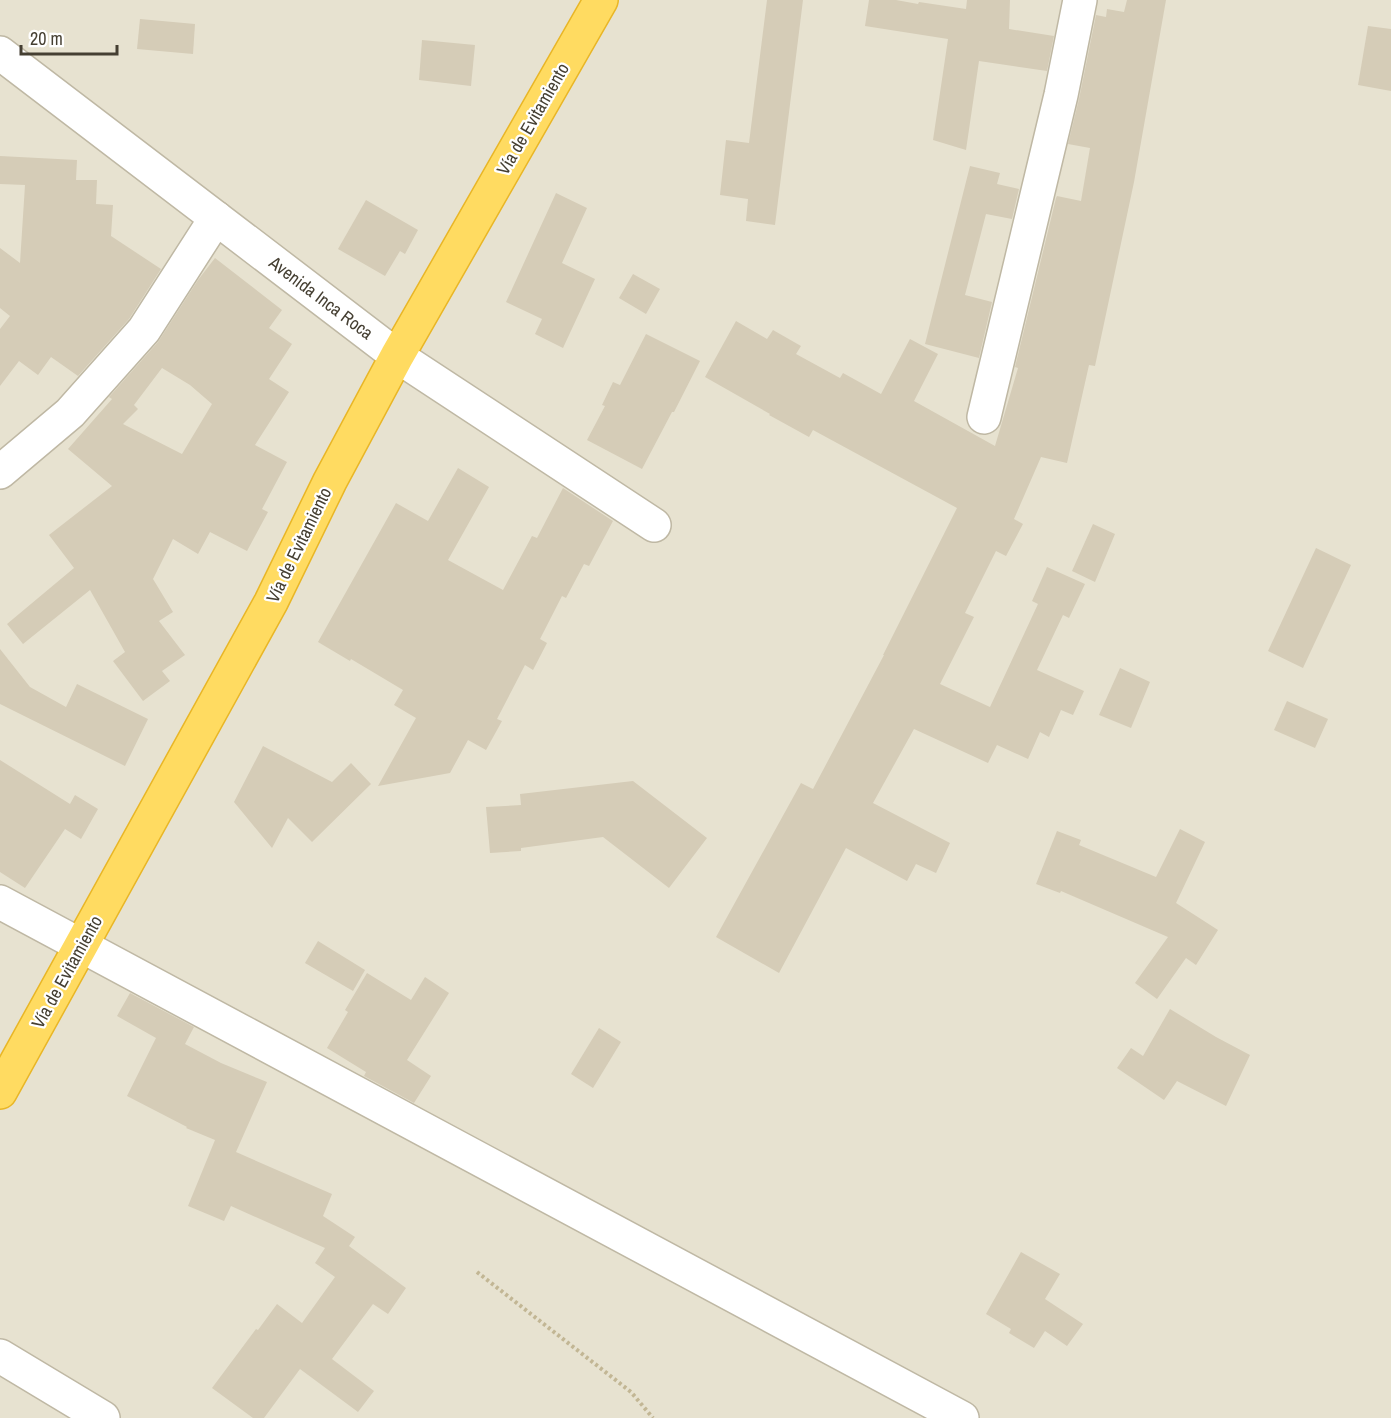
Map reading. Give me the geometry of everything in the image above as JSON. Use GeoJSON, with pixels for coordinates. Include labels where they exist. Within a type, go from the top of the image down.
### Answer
{"type":"FeatureCollection","features":[{"type":"Feature","properties":{"kind":"highway","name":"Vía de Evitamiento"},"geometry":{"type":"LineString","coordinates":[[0,1092],[271,602],[330,482],[397,356],[601,0]]}},
{"type":"Feature","properties":{"kind":"street"},"geometry":{"type":"LineString","coordinates":[[984,417],[1061,95],[1080,0]]}},
{"type":"Feature","properties":{"kind":"street","name":"Avenida Inca Roca"},"geometry":{"type":"LineString","coordinates":[[0,53],[397,356],[654,525]]}},
{"type":"Feature","properties":{"kind":"street"},"geometry":{"type":"LineString","coordinates":[[0,472],[70,413],[144,330],[216,218]]}},
{"type":"Feature","properties":{"kind":"street"},"geometry":{"type":"LineString","coordinates":[[0,902],[962,1418]]}},
{"type":"Feature","properties":{"kind":"street"},"geometry":{"type":"LineString","coordinates":[[0,1356],[103,1418]]}},
{"type":"Feature","properties":{"kind":"path"},"geometry":{"type":"LineString","coordinates":[[477,1272],[631,1392],[653,1418]]}},
{"type":"Feature","properties":{"kind":"shaded area"},"geometry":{"type":"Polygon","coordinates":[[[0,0],[1391,0],[1391,1418],[0,1418],[0,0]]]}},
{"type":"Feature","properties":{"kind":"building"},"geometry":{"type":"Polygon","coordinates":[[[767,0],[803,0],[775,225],[746,221],[748,199],[720,195],[726,140],[749,143],[767,0]]]}},
{"type":"Feature","properties":{"kind":"building"},"geometry":{"type":"Polygon","coordinates":[[[869,0],[896,0],[918,4],[919,2],[966,9],[967,0],[1010,0],[1009,29],[1054,36],[1047,71],[979,61],[966,150],[933,140],[948,39],[865,26],[869,0]]]}},
{"type":"Feature","properties":{"kind":"building"},"geometry":{"type":"Polygon","coordinates":[[[1127,0],[1166,0],[1134,182],[1095,366],[1089,365],[1067,463],[1041,457],[1014,519],[1023,524],[1006,556],[996,551],[965,613],[974,617],[940,684],[990,707],[1038,604],[1032,601],[1047,567],[1085,584],[1069,618],[1063,615],[1037,670],[1084,691],[1073,715],[1061,710],[1049,737],[1040,732],[1028,759],[997,745],[988,763],[914,729],[873,803],[950,843],[936,873],[916,864],[907,881],[846,848],[779,973],[716,937],[801,783],[813,789],[884,655],[957,508],[813,430],[809,437],[705,377],[736,321],[767,339],[773,330],[801,346],[796,354],[840,378],[843,373],[881,394],[910,339],[938,354],[914,401],[995,446],[1018,368],[1015,367],[1056,198],[1057,196],[1081,201],[1090,148],[1068,144],[1096,15],[1106,17],[1107,9],[1124,12],[1127,0]]]}},
{"type":"Feature","properties":{"kind":"building"},"geometry":{"type":"Polygon","coordinates":[[[140,19],[195,24],[193,54],[137,49],[140,19]]]}},
{"type":"Feature","properties":{"kind":"building"},"geometry":{"type":"Polygon","coordinates":[[[1368,26],[1391,29],[1391,91],[1358,85],[1368,26]]]}},
{"type":"Feature","properties":{"kind":"building"},"geometry":{"type":"Polygon","coordinates":[[[422,40],[475,45],[471,86],[419,80],[422,40]]]}},
{"type":"Feature","properties":{"kind":"building"},"geometry":{"type":"Polygon","coordinates":[[[0,156],[77,160],[76,180],[97,180],[96,204],[113,205],[111,236],[161,269],[129,319],[78,376],[51,357],[38,375],[19,361],[0,386],[0,329],[10,316],[0,308],[0,248],[20,263],[25,185],[0,184],[0,156]]]}},
{"type":"Feature","properties":{"kind":"building"},"geometry":{"type":"Polygon","coordinates":[[[970,166],[1000,173],[997,184],[1019,189],[1012,219],[986,214],[965,295],[992,302],[979,358],[925,344],[970,166]]]}},
{"type":"Feature","properties":{"kind":"building"},"geometry":{"type":"Polygon","coordinates":[[[556,193],[587,208],[562,263],[595,279],[563,348],[535,334],[542,319],[506,302],[556,193]]]}},
{"type":"Feature","properties":{"kind":"building"},"geometry":{"type":"Polygon","coordinates":[[[366,200],[418,230],[405,254],[400,251],[385,276],[338,249],[366,200]]]}},
{"type":"Feature","properties":{"kind":"building"},"geometry":{"type":"Polygon","coordinates":[[[215,258],[282,310],[269,328],[292,344],[269,379],[289,392],[255,445],[287,462],[262,509],[268,512],[247,551],[210,532],[198,554],[173,539],[153,579],[173,612],[159,621],[185,655],[162,671],[170,681],[143,701],[113,661],[125,652],[90,590],[23,644],[7,624],[74,568],[49,535],[112,486],[68,449],[112,399],[109,397],[158,342],[215,258]],[[162,368],[134,405],[138,409],[123,424],[182,454],[212,404],[190,385],[162,368]]]}},
{"type":"Feature","properties":{"kind":"building"},"geometry":{"type":"Polygon","coordinates":[[[633,274],[660,289],[646,314],[619,298],[633,274]]]}},
{"type":"Feature","properties":{"kind":"building"},"geometry":{"type":"Polygon","coordinates":[[[646,334],[700,361],[642,469],[587,440],[605,406],[602,405],[613,382],[620,385],[646,334]]]}},
{"type":"Feature","properties":{"kind":"building"},"geometry":{"type":"Polygon","coordinates":[[[458,468],[489,487],[448,560],[503,590],[532,536],[537,538],[563,488],[613,521],[589,566],[584,564],[566,598],[562,596],[540,639],[547,643],[533,670],[525,665],[497,719],[502,721],[486,750],[468,740],[450,773],[378,786],[416,718],[394,705],[403,690],[318,642],[396,503],[428,521],[458,468]]]}},
{"type":"Feature","properties":{"kind":"building"},"geometry":{"type":"Polygon","coordinates":[[[1093,524],[1115,534],[1095,582],[1072,571],[1093,524]]]}},
{"type":"Feature","properties":{"kind":"building"},"geometry":{"type":"Polygon","coordinates":[[[1316,548],[1351,565],[1303,668],[1268,651],[1316,548]]]}},
{"type":"Feature","properties":{"kind":"building"},"geometry":{"type":"Polygon","coordinates":[[[0,649],[30,687],[66,707],[77,684],[148,719],[125,766],[0,704],[0,649]]]}},
{"type":"Feature","properties":{"kind":"building"},"geometry":{"type":"Polygon","coordinates":[[[1120,668],[1150,682],[1131,728],[1099,715],[1120,668]]]}},
{"type":"Feature","properties":{"kind":"building"},"geometry":{"type":"Polygon","coordinates":[[[1287,701],[1328,719],[1315,748],[1274,730],[1287,701]]]}},
{"type":"Feature","properties":{"kind":"building"},"geometry":{"type":"Polygon","coordinates":[[[263,746],[332,782],[351,763],[371,784],[312,842],[288,818],[272,848],[234,802],[263,746]]]}},
{"type":"Feature","properties":{"kind":"building"},"geometry":{"type":"Polygon","coordinates":[[[0,760],[70,804],[75,795],[98,809],[81,839],[65,829],[25,888],[0,872],[0,760]]]}},
{"type":"Feature","properties":{"kind":"building"},"geometry":{"type":"Polygon","coordinates":[[[633,781],[707,838],[669,888],[603,837],[521,848],[521,851],[490,853],[486,807],[521,805],[520,794],[633,781]]]}},
{"type":"Feature","properties":{"kind":"building"},"geometry":{"type":"Polygon","coordinates":[[[1180,829],[1205,842],[1176,903],[1218,930],[1196,965],[1186,958],[1157,999],[1135,983],[1168,937],[1061,891],[1060,893],[1036,884],[1057,831],[1081,840],[1079,845],[1156,877],[1180,829]]]}},
{"type":"Feature","properties":{"kind":"building"},"geometry":{"type":"Polygon","coordinates":[[[318,941],[365,970],[353,991],[305,963],[318,941]]]}},
{"type":"Feature","properties":{"kind":"building"},"geometry":{"type":"Polygon","coordinates":[[[367,973],[411,1000],[425,977],[449,993],[407,1060],[431,1076],[414,1103],[364,1076],[366,1072],[327,1048],[348,1012],[345,1010],[367,973]]]}},
{"type":"Feature","properties":{"kind":"building"},"geometry":{"type":"Polygon","coordinates":[[[130,993],[194,1027],[185,1044],[221,1063],[267,1082],[236,1152],[332,1194],[323,1216],[355,1237],[349,1246],[406,1288],[388,1314],[373,1304],[332,1359],[374,1391],[358,1412],[300,1369],[264,1418],[253,1418],[212,1388],[277,1304],[302,1323],[335,1277],[315,1263],[325,1248],[231,1206],[224,1221],[188,1206],[215,1140],[186,1128],[127,1096],[156,1038],[117,1016],[130,993]]]}},
{"type":"Feature","properties":{"kind":"building"},"geometry":{"type":"Polygon","coordinates":[[[1170,1009],[1250,1055],[1226,1106],[1177,1081],[1164,1100],[1117,1068],[1131,1048],[1143,1056],[1170,1009]]]}},
{"type":"Feature","properties":{"kind":"building"},"geometry":{"type":"Polygon","coordinates":[[[599,1028],[621,1042],[593,1088],[571,1074],[599,1028]]]}},
{"type":"Feature","properties":{"kind":"building"},"geometry":{"type":"Polygon","coordinates":[[[1021,1252],[1060,1274],[1045,1299],[1083,1324],[1067,1346],[1045,1331],[1034,1348],[1009,1333],[1011,1329],[986,1314],[1021,1252]]]}}]}
